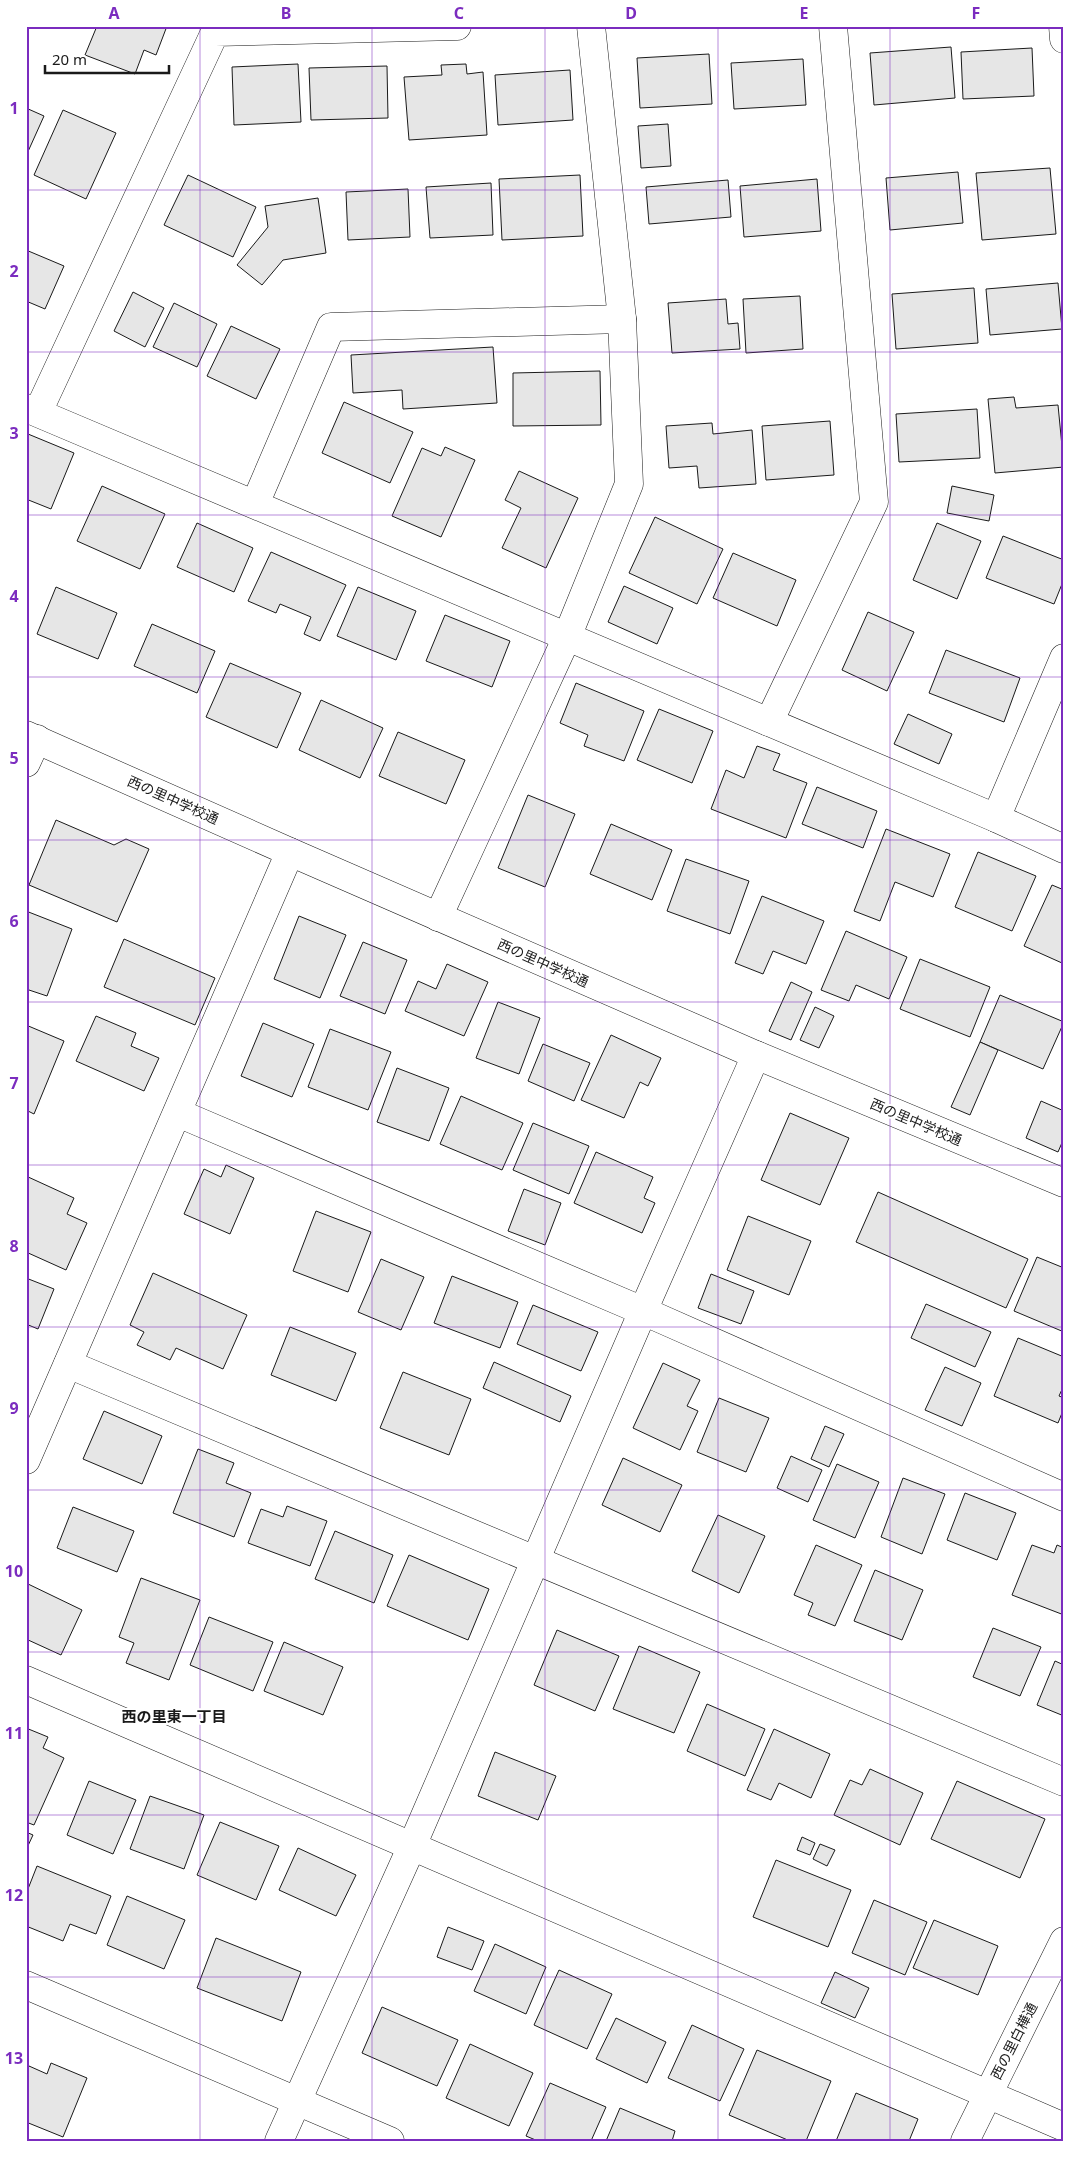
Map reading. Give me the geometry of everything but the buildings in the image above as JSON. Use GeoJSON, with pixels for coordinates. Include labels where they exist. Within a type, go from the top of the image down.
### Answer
{"type":"FeatureCollection","features":[{"type":"Feature","properties":{"kind":"street"},"geometry":{"type":"LineString","coordinates":[[457,26],[215,32],[32,410],[996,818],[1064,849]]}},
{"type":"Feature","properties":{"kind":"street"},"geometry":{"type":"LineString","coordinates":[[438,917],[567,636],[629,484],[622,319],[591,26]]}},
{"type":"Feature","properties":{"kind":"street"},"geometry":{"type":"LineString","coordinates":[[768,722],[874,502],[833,26]]}},
{"type":"Feature","properties":{"kind":"street"},"geometry":{"type":"LineString","coordinates":[[1063,26],[1064,39]]}},
{"type":"Feature","properties":{"kind":"street"},"geometry":{"type":"LineString","coordinates":[[256,504],[331,327],[622,319]]}},
{"type":"Feature","properties":{"kind":"street"},"geometry":{"type":"LineString","coordinates":[[996,818],[1064,658]]}},
{"type":"Feature","properties":{"kind":"street","name":"西の里中学校通"},"geometry":{"type":"LineString","coordinates":[[30,746],[290,852],[756,1055],[1064,1183]]}},
{"type":"Feature","properties":{"kind":"street"},"geometry":{"type":"LineString","coordinates":[[26,1460],[290,852]]}},
{"type":"Feature","properties":{"kind":"street"},"geometry":{"type":"LineString","coordinates":[[279,2141],[412,1846],[643,1311],[756,1055]]}},
{"type":"Feature","properties":{"kind":"street"},"geometry":{"type":"LineString","coordinates":[[178,1113],[643,1311],[1064,1497]]}},
{"type":"Feature","properties":{"kind":"street"},"geometry":{"type":"LineString","coordinates":[[68,1364],[1064,1782]]}},
{"type":"Feature","properties":{"kind":"street"},"geometry":{"type":"LineString","coordinates":[[26,1680],[1064,2127]]}},
{"type":"Feature","properties":{"kind":"street","name":"西の里白樺通"},"geometry":{"type":"LineString","coordinates":[[965,2141],[1064,1941]]}},
{"type":"Feature","properties":{"kind":"street"},"geometry":{"type":"LineString","coordinates":[[26,1985],[390,2141]]}},
{"type":"Feature","properties":{"kind":"district","name":"西の里東一丁目"},"geometry":{"type":"Point","coordinates":[174,1717]}}]}
